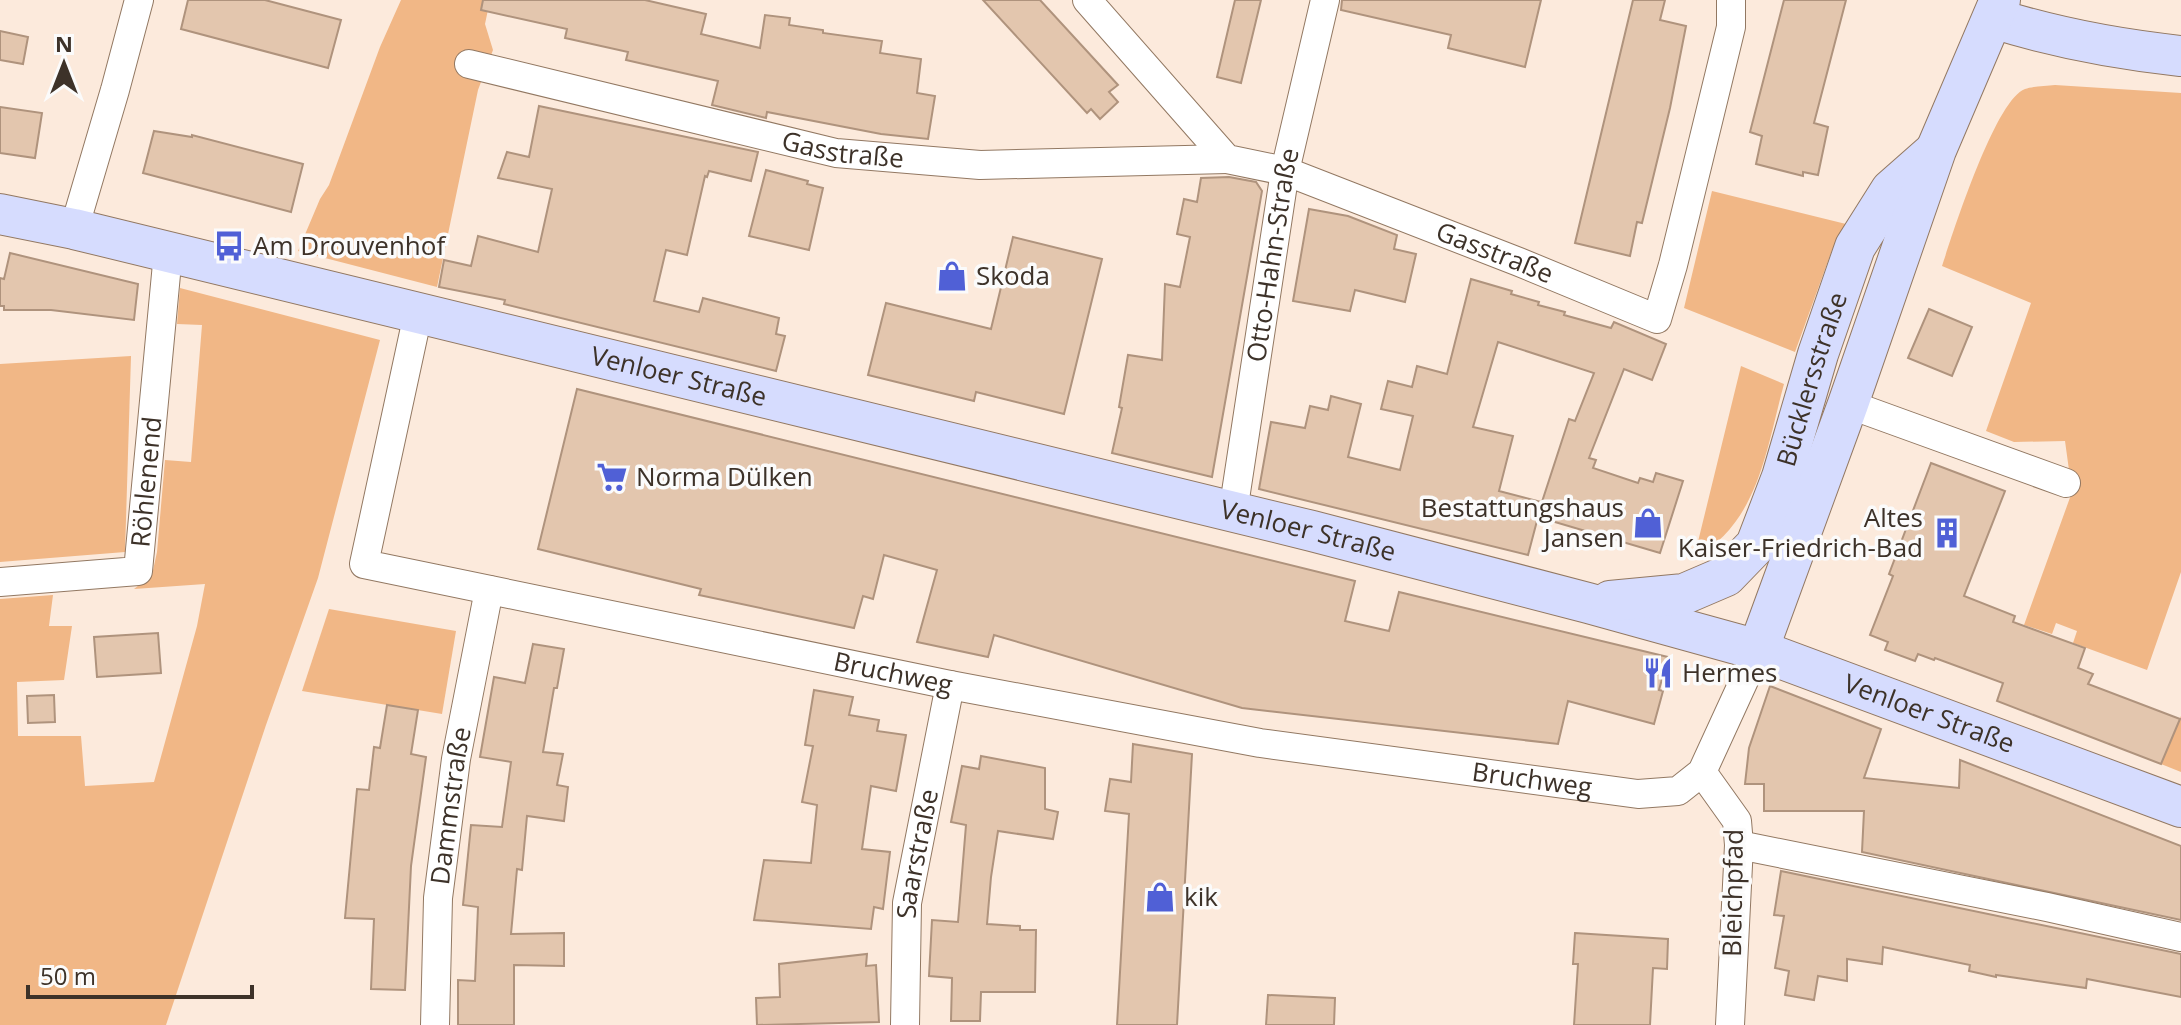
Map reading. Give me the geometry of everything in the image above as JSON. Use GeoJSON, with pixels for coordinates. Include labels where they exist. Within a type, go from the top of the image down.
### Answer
{"type":"FeatureCollection","features":[{"type":"Feature","properties":{"kind":"main road"},"geometry":{"type":"LineString","coordinates":[[1997,9],[2055,37],[2125,50],[2181,56]]}},
{"type":"Feature","properties":{"kind":"main road","name":"Bücklersstraße"},"geometry":{"type":"LineString","coordinates":[[1758,650],[1936,150],[1997,9]]}},
{"type":"Feature","properties":{"kind":"main road","name":"Bücklersstraße"},"geometry":{"type":"LineString","coordinates":[[1588,603],[1684,594],[1726,576],[1756,545],[1782,477],[1818,354],[1855,247],[1891,190],[1936,150]]}},
{"type":"Feature","properties":{"kind":"main road","name":"Venloer Straße"},"geometry":{"type":"LineString","coordinates":[[0,214],[74,229],[1233,512],[1588,603],[1758,650],[2181,807]]}},
{"type":"Feature","properties":{"kind":"street"},"geometry":{"type":"LineString","coordinates":[[74,229],[139,0]]}},
{"type":"Feature","properties":{"kind":"street"},"geometry":{"type":"LineString","coordinates":[[1087,0],[1227,159]]}},
{"type":"Feature","properties":{"kind":"street","name":"Otto-Hahn-Straße"},"geometry":{"type":"LineString","coordinates":[[1233,512],[1285,171],[1325,0]]}},
{"type":"Feature","properties":{"kind":"street","name":"Gasstraße"},"geometry":{"type":"LineString","coordinates":[[469,64],[836,153],[980,165],[1227,159],[1285,171],[1657,319],[1677,250],[1731,27],[1731,0]]}},
{"type":"Feature","properties":{"kind":"street","name":"Röhlenend"},"geometry":{"type":"LineString","coordinates":[[0,582],[138,571],[168,253]]}},
{"type":"Feature","properties":{"kind":"street","name":"Bruchweg"},"geometry":{"type":"LineString","coordinates":[[418,314],[364,564],[950,685],[1236,738],[1638,794],[1678,791],[1702,772]]}},
{"type":"Feature","properties":{"kind":"street"},"geometry":{"type":"LineString","coordinates":[[1848,404],[2066,483]]}},
{"type":"Feature","properties":{"kind":"street","name":"Dammstraße"},"geometry":{"type":"LineString","coordinates":[[435,1025],[438,898],[456,759],[489,590]]}},
{"type":"Feature","properties":{"kind":"street"},"geometry":{"type":"LineString","coordinates":[[1702,772],[1758,650]]}},
{"type":"Feature","properties":{"kind":"street","name":"Saarstraße"},"geometry":{"type":"LineString","coordinates":[[905,1025],[907,903],[950,685]]}},
{"type":"Feature","properties":{"kind":"street","name":"Bleichpfad"},"geometry":{"type":"LineString","coordinates":[[1702,772],[1737,821],[1739,845],[1730,1025]]}},
{"type":"Feature","properties":{"kind":"street"},"geometry":{"type":"LineString","coordinates":[[1739,845],[2181,937]]}},
{"type":"Feature","properties":{"kind":"shaded area"},"geometry":{"type":"Polygon","coordinates":[[[401,0],[490,0],[485,24],[493,50],[478,90],[437,287],[298,251],[329,185],[380,47],[401,0]]]}},
{"type":"Feature","properties":{"kind":"shaded area"},"geometry":{"type":"Polygon","coordinates":[[[2055,85],[2181,93],[2181,572],[2147,670],[2073,643],[2077,631],[2056,623],[2052,634],[2024,625],[2072,492],[2065,441],[2014,442],[1986,431],[2031,303],[1942,266],[1976,169],[2001,117],[2013,98],[2025,89],[2055,85]]]}},
{"type":"Feature","properties":{"kind":"shaded area"},"geometry":{"type":"Polygon","coordinates":[[[1712,191],[1846,224],[1832,250],[1795,352],[1684,308],[1712,191]]]}},
{"type":"Feature","properties":{"kind":"shaded area"},"geometry":{"type":"Polygon","coordinates":[[[180,288],[380,340],[318,578],[166,1025],[0,1025],[0,599],[53,595],[49,626],[72,626],[64,680],[17,682],[18,736],[81,736],[85,786],[154,782],[197,626],[205,584],[134,589],[152,575],[165,460],[191,462],[202,325],[177,324],[180,288]]]}},
{"type":"Feature","properties":{"kind":"shaded area"},"geometry":{"type":"Polygon","coordinates":[[[131,356],[125,552],[0,562],[0,364],[131,356]]]}},
{"type":"Feature","properties":{"kind":"shaded area"},"geometry":{"type":"Polygon","coordinates":[[[1741,366],[1784,384],[1765,458],[1746,505],[1716,543],[1694,558],[1741,366]]]}},
{"type":"Feature","properties":{"kind":"shaded area"},"geometry":{"type":"Polygon","coordinates":[[[329,609],[456,631],[442,714],[302,691],[329,609]]]}},
{"type":"Feature","properties":{"kind":"shaded area"},"geometry":{"type":"Polygon","coordinates":[[[2181,716],[2181,772],[2161,764],[2181,716]]]}},
{"type":"Feature","properties":{"kind":"building"},"geometry":{"type":"Polygon","coordinates":[[[188,0],[265,0],[341,20],[328,68],[181,29],[188,0]]]}},
{"type":"Feature","properties":{"kind":"building"},"geometry":{"type":"Polygon","coordinates":[[[483,0],[645,0],[706,14],[701,34],[760,48],[765,15],[790,18],[789,25],[823,30],[823,33],[882,41],[880,53],[921,59],[917,93],[935,96],[928,139],[881,134],[767,112],[766,118],[712,105],[718,81],[626,60],[628,52],[565,38],[567,29],[481,10],[483,0]]]}},
{"type":"Feature","properties":{"kind":"building"},"geometry":{"type":"Polygon","coordinates":[[[983,0],[1040,0],[1118,85],[1109,92],[1118,102],[1100,119],[1091,109],[1087,113],[983,0]]]}},
{"type":"Feature","properties":{"kind":"building"},"geometry":{"type":"Polygon","coordinates":[[[1235,0],[1261,0],[1241,83],[1217,77],[1235,0]]]}},
{"type":"Feature","properties":{"kind":"building"},"geometry":{"type":"Polygon","coordinates":[[[1342,0],[1541,0],[1525,67],[1448,48],[1451,35],[1341,10],[1342,0]]]}},
{"type":"Feature","properties":{"kind":"building"},"geometry":{"type":"Polygon","coordinates":[[[1633,0],[1665,0],[1660,20],[1686,26],[1642,223],[1637,222],[1630,256],[1575,243],[1633,0]]]}},
{"type":"Feature","properties":{"kind":"building"},"geometry":{"type":"Polygon","coordinates":[[[1784,0],[1846,0],[1814,123],[1828,127],[1818,175],[1803,172],[1803,176],[1756,164],[1762,136],[1750,132],[1784,0]]]}},
{"type":"Feature","properties":{"kind":"building"},"geometry":{"type":"Polygon","coordinates":[[[0,31],[28,37],[23,64],[0,60],[0,31]]]}},
{"type":"Feature","properties":{"kind":"building"},"geometry":{"type":"Polygon","coordinates":[[[539,106],[758,152],[751,181],[709,171],[705,176],[687,255],[666,250],[654,301],[699,312],[703,298],[779,318],[776,334],[785,336],[776,371],[504,304],[505,300],[439,287],[444,260],[471,266],[478,236],[538,252],[552,189],[498,178],[507,152],[529,157],[539,106]]]}},
{"type":"Feature","properties":{"kind":"building"},"geometry":{"type":"Polygon","coordinates":[[[0,107],[42,113],[35,158],[0,153],[0,107]]]}},
{"type":"Feature","properties":{"kind":"building"},"geometry":{"type":"Polygon","coordinates":[[[154,131],[192,135],[303,164],[291,212],[143,173],[154,131]]]}},
{"type":"Feature","properties":{"kind":"building"},"geometry":{"type":"Polygon","coordinates":[[[766,170],[823,188],[809,250],[749,236],[766,170]]]}},
{"type":"Feature","properties":{"kind":"building"},"geometry":{"type":"Polygon","coordinates":[[[1229,177],[1256,182],[1262,191],[1212,477],[1112,453],[1122,408],[1119,407],[1128,355],[1162,360],[1165,284],[1180,287],[1190,237],[1177,234],[1184,199],[1197,202],[1201,178],[1229,177]]]}},
{"type":"Feature","properties":{"kind":"building"},"geometry":{"type":"Polygon","coordinates":[[[1309,209],[1348,216],[1397,235],[1394,249],[1416,254],[1405,302],[1355,290],[1350,311],[1293,301],[1309,209]]]}},
{"type":"Feature","properties":{"kind":"building"},"geometry":{"type":"Polygon","coordinates":[[[1013,237],[1102,259],[1064,414],[976,392],[974,401],[868,375],[886,303],[991,329],[1013,237]]]}},
{"type":"Feature","properties":{"kind":"building"},"geometry":{"type":"Polygon","coordinates":[[[10,253],[138,284],[134,320],[51,310],[4,310],[4,306],[0,306],[0,278],[4,279],[10,253]]]}},
{"type":"Feature","properties":{"kind":"building"},"geometry":{"type":"Polygon","coordinates":[[[1471,279],[1512,291],[1511,294],[1539,302],[1538,305],[1565,312],[1564,315],[1611,328],[1614,322],[1666,344],[1652,380],[1624,369],[1589,458],[1596,460],[1593,468],[1638,483],[1640,478],[1653,482],[1656,473],[1683,481],[1660,553],[1538,517],[1528,555],[1259,489],[1271,422],[1305,428],[1310,406],[1328,410],[1331,396],[1361,404],[1348,457],[1400,470],[1413,416],[1381,409],[1388,381],[1412,387],[1417,366],[1447,374],[1471,279]],[[1498,342],[1473,427],[1513,436],[1499,491],[1541,502],[1539,511],[1569,419],[1575,421],[1594,373],[1498,342]]]}},
{"type":"Feature","properties":{"kind":"building"},"geometry":{"type":"Polygon","coordinates":[[[1929,309],[1972,327],[1952,376],[1908,358],[1929,309]]]}},
{"type":"Feature","properties":{"kind":"building"},"geometry":{"type":"Polygon","coordinates":[[[577,389],[1355,581],[1345,621],[1389,631],[1399,592],[1668,657],[1654,724],[1568,701],[1558,744],[1242,708],[994,635],[988,657],[917,642],[937,570],[884,555],[873,599],[863,596],[854,628],[699,595],[701,589],[538,549],[577,389]]]}},
{"type":"Feature","properties":{"kind":"building"},"geometry":{"type":"Polygon","coordinates":[[[1931,463],[2005,491],[1964,596],[2015,616],[2013,622],[2085,648],[2078,668],[2093,674],[2088,684],[2180,719],[2161,764],[1997,701],[2003,683],[1935,658],[1918,654],[1915,661],[1885,650],[1888,642],[1870,635],[1893,576],[1889,574],[1931,463]]]}},
{"type":"Feature","properties":{"kind":"building"},"geometry":{"type":"Polygon","coordinates":[[[158,633],[161,673],[97,677],[94,637],[158,633]]]}},
{"type":"Feature","properties":{"kind":"building"},"geometry":{"type":"Polygon","coordinates":[[[533,644],[564,649],[543,752],[563,754],[557,785],[568,787],[564,821],[527,816],[522,870],[517,869],[511,934],[564,933],[564,966],[514,965],[514,1025],[458,1025],[458,980],[475,981],[478,907],[463,905],[471,825],[502,827],[511,762],[480,757],[494,677],[525,683],[533,644]]]}},
{"type":"Feature","properties":{"kind":"building"},"geometry":{"type":"Polygon","coordinates":[[[1770,686],[1881,729],[1864,778],[1959,788],[1960,760],[2181,846],[2181,920],[1862,852],[1864,811],[1764,811],[1764,784],[1745,784],[1749,748],[1770,686]]]}},
{"type":"Feature","properties":{"kind":"building"},"geometry":{"type":"Polygon","coordinates":[[[814,690],[853,697],[849,715],[879,720],[877,731],[906,735],[896,791],[871,786],[862,849],[890,852],[883,909],[874,907],[871,929],[754,920],[764,860],[811,863],[817,805],[802,802],[813,746],[805,745],[814,690]]]}},
{"type":"Feature","properties":{"kind":"building"},"geometry":{"type":"Polygon","coordinates":[[[54,695],[55,722],[28,723],[27,696],[54,695]]]}},
{"type":"Feature","properties":{"kind":"building"},"geometry":{"type":"Polygon","coordinates":[[[387,705],[418,710],[411,754],[426,757],[411,866],[405,990],[371,989],[374,919],[345,918],[357,789],[369,790],[374,747],[380,748],[387,705]]]}},
{"type":"Feature","properties":{"kind":"building"},"geometry":{"type":"Polygon","coordinates":[[[1133,744],[1192,754],[1177,1025],[1117,1025],[1129,814],[1105,811],[1110,779],[1131,782],[1133,744]]]}},
{"type":"Feature","properties":{"kind":"building"},"geometry":{"type":"Polygon","coordinates":[[[981,756],[1045,768],[1045,809],[1058,812],[1053,839],[998,831],[991,877],[987,924],[1036,930],[1035,992],[981,992],[980,1021],[951,1021],[952,978],[929,976],[932,920],[958,922],[966,825],[951,822],[962,766],[979,769],[981,756]]]}},
{"type":"Feature","properties":{"kind":"building"},"geometry":{"type":"Polygon","coordinates":[[[1781,871],[2181,954],[2181,997],[2087,979],[2086,988],[1996,977],[1969,971],[1970,965],[1883,947],[1882,964],[1847,959],[1847,981],[1818,976],[1814,1000],[1785,995],[1789,971],[1775,968],[1784,916],[1774,915],[1781,871]]]}},
{"type":"Feature","properties":{"kind":"building"},"geometry":{"type":"Polygon","coordinates":[[[1575,933],[1668,939],[1667,969],[1653,968],[1650,1025],[1574,1025],[1578,964],[1573,964],[1575,933]]]}},
{"type":"Feature","properties":{"kind":"building"},"geometry":{"type":"Polygon","coordinates":[[[867,954],[866,966],[876,965],[879,1022],[757,1025],[756,998],[780,997],[779,964],[867,954]]]}},
{"type":"Feature","properties":{"kind":"building"},"geometry":{"type":"Polygon","coordinates":[[[1268,995],[1335,998],[1334,1025],[1266,1025],[1268,995]]]}},
{"type":"Feature","properties":{"kind":"place","name":"Am Drouvenhof"},"geometry":{"type":"Point","coordinates":[229,246]}},
{"type":"Feature","properties":{"kind":"place","name":"Skoda"},"geometry":{"type":"Point","coordinates":[952,276]}},
{"type":"Feature","properties":{"kind":"place","name":"Norma Dülken"},"geometry":{"type":"Point","coordinates":[612,477]}},
{"type":"Feature","properties":{"kind":"place","name":"Bestattungshaus Jansen"},"geometry":{"type":"Point","coordinates":[1648,523]}},
{"type":"Feature","properties":{"kind":"place","name":"Altes Kaiser-Friedrich-Bad"},"geometry":{"type":"Point","coordinates":[1947,533]}},
{"type":"Feature","properties":{"kind":"place","name":"Hermes"},"geometry":{"type":"Point","coordinates":[1658,673]}},
{"type":"Feature","properties":{"kind":"place","name":"kik"},"geometry":{"type":"Point","coordinates":[1160,897]}}]}
